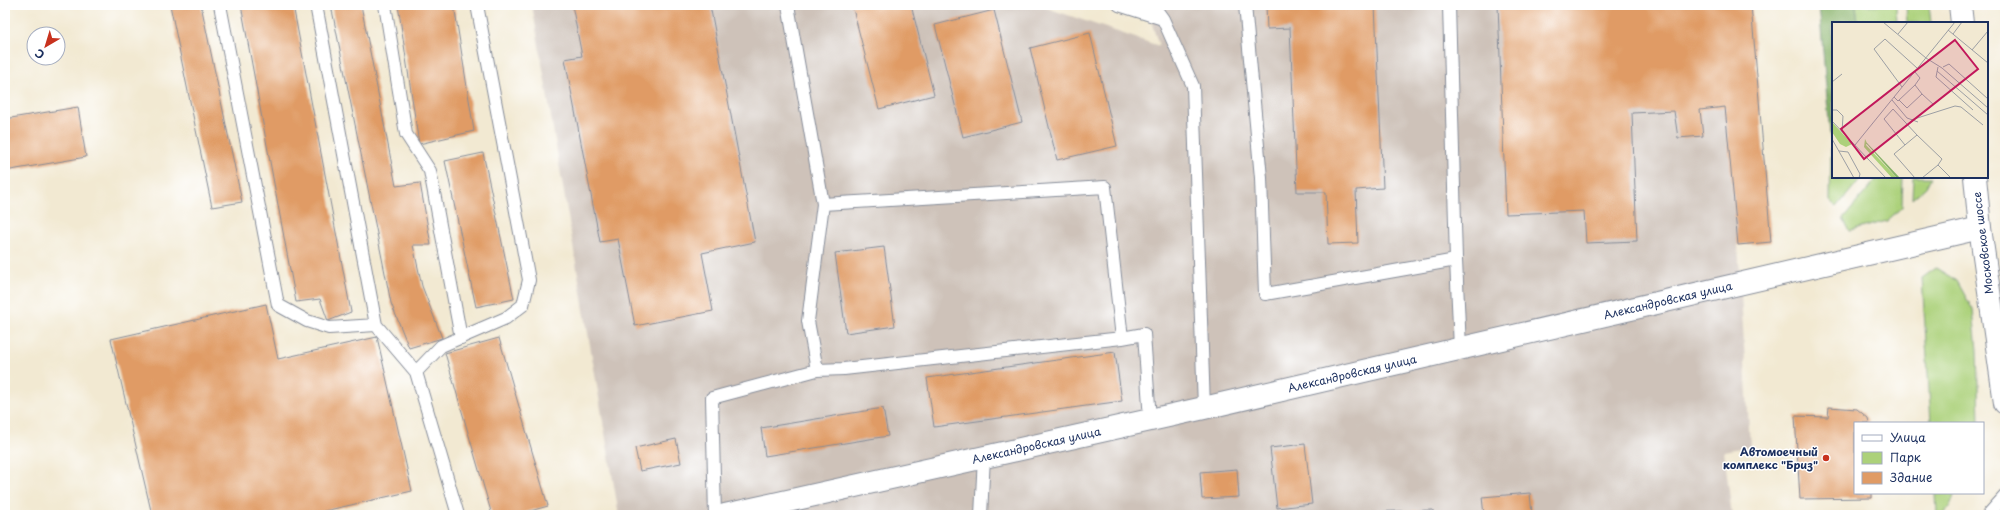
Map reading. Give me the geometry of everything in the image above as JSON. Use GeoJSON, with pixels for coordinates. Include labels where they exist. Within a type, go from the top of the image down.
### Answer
{"type":"FeatureCollection","features":[{"type":"Feature","properties":{"kind":"street"},"geometry":{"type":"LineString","coordinates":[[1960,5],[1962,22]]}},
{"type":"Feature","properties":{"kind":"street","name":"Московское шоссе"},"geometry":{"type":"LineString","coordinates":[[1976,178],[1980,228],[2005,403]]}},
{"type":"Feature","properties":{"kind":"street","name":"Александровская улица"},"geometry":{"type":"LineString","coordinates":[[725,515],[1204,408],[1980,228]]}},
{"type":"Feature","properties":{"kind":"lane"},"geometry":{"type":"LineString","coordinates":[[220,5],[278,305],[307,321],[329,328],[376,325]]}},
{"type":"Feature","properties":{"kind":"lane"},"geometry":{"type":"LineString","coordinates":[[316,5],[376,325],[416,372],[458,515]]}},
{"type":"Feature","properties":{"kind":"lane"},"geometry":{"type":"LineString","coordinates":[[385,5],[406,134],[430,172],[461,338]]}},
{"type":"Feature","properties":{"kind":"lane"},"geometry":{"type":"LineString","coordinates":[[416,372],[441,346],[506,318],[523,305],[529,280],[477,5]]}},
{"type":"Feature","properties":{"kind":"lane"},"geometry":{"type":"LineString","coordinates":[[788,5],[823,204],[808,320],[817,370]]}},
{"type":"Feature","properties":{"kind":"lane"},"geometry":{"type":"LineString","coordinates":[[1118,5],[1163,19]]}},
{"type":"Feature","properties":{"kind":"lane"},"geometry":{"type":"LineString","coordinates":[[1153,5],[1163,19],[1193,86],[1204,408]]}},
{"type":"Feature","properties":{"kind":"lane"},"geometry":{"type":"LineString","coordinates":[[1245,5],[1261,178],[1264,294],[1456,260]]}},
{"type":"Feature","properties":{"kind":"lane"},"geometry":{"type":"LineString","coordinates":[[1449,5],[1460,348]]}},
{"type":"Feature","properties":{"kind":"lane"},"geometry":{"type":"LineString","coordinates":[[823,204],[1105,188],[1122,338]]}},
{"type":"Feature","properties":{"kind":"lane"},"geometry":{"type":"LineString","coordinates":[[715,515],[712,398],[817,370],[852,368],[1122,338],[1144,334],[1150,420]]}},
{"type":"Feature","properties":{"kind":"lane"},"geometry":{"type":"LineString","coordinates":[[980,515],[984,457]]}},
{"type":"Feature","properties":{"kind":"lane"},"geometry":{"type":"LineString","coordinates":[[1988,515],[2005,496]]}},
{"type":"Feature","properties":{"kind":"shaded area"},"geometry":{"type":"Polygon","coordinates":[[[532,5],[1038,5],[1159,46],[1146,5],[1751,5],[1771,242],[1738,245],[1750,446],[1724,451],[1732,515],[619,515],[532,5]]]}},
{"type":"Feature","properties":{"kind":"green space"},"geometry":{"type":"Polygon","coordinates":[[[1819,5],[1856,5],[1858,22],[1832,22],[1832,147],[1819,5]]]}},
{"type":"Feature","properties":{"kind":"green space"},"geometry":{"type":"Polygon","coordinates":[[[1856,5],[1896,5],[1897,22],[1858,22],[1856,5]]]}},
{"type":"Feature","properties":{"kind":"green space"},"geometry":{"type":"Polygon","coordinates":[[[1906,5],[1929,5],[1931,22],[1907,22],[1906,5]]]}},
{"type":"Feature","properties":{"kind":"green space"},"geometry":{"type":"Polygon","coordinates":[[[1831,146],[1832,178],[1861,178],[1837,207],[1830,201],[1831,146]]]}},
{"type":"Feature","properties":{"kind":"green space"},"geometry":{"type":"Polygon","coordinates":[[[1877,178],[1903,178],[1902,207],[1887,221],[1850,231],[1843,219],[1877,178]]]}},
{"type":"Feature","properties":{"kind":"green space"},"geometry":{"type":"Polygon","coordinates":[[[1913,178],[1930,178],[1926,187],[1912,199],[1913,178]]]}},
{"type":"Feature","properties":{"kind":"green space"},"geometry":{"type":"Polygon","coordinates":[[[1936,268],[1957,281],[1973,310],[1977,350],[1979,422],[1931,422],[1922,278],[1936,268]]]}},
{"type":"Feature","properties":{"kind":"green space"},"geometry":{"type":"Polygon","coordinates":[[[1936,494],[1955,494],[1944,515],[1937,515],[1936,494]]]}},
{"type":"Feature","properties":{"kind":"building"},"geometry":{"type":"Polygon","coordinates":[[[170,5],[201,5],[242,202],[212,207],[170,5]]]}},
{"type":"Feature","properties":{"kind":"building"},"geometry":{"type":"Polygon","coordinates":[[[241,5],[293,5],[351,312],[328,321],[320,299],[296,302],[241,5]]]}},
{"type":"Feature","properties":{"kind":"building"},"geometry":{"type":"Polygon","coordinates":[[[331,5],[361,5],[396,186],[420,183],[431,245],[413,245],[422,286],[442,338],[409,348],[391,303],[331,5]]]}},
{"type":"Feature","properties":{"kind":"building"},"geometry":{"type":"Polygon","coordinates":[[[398,5],[454,5],[474,131],[419,144],[398,5]]]}},
{"type":"Feature","properties":{"kind":"building"},"geometry":{"type":"Polygon","coordinates":[[[572,5],[710,5],[755,242],[702,253],[713,311],[635,326],[618,239],[600,242],[565,59],[582,56],[572,5]]]}},
{"type":"Feature","properties":{"kind":"building"},"geometry":{"type":"Polygon","coordinates":[[[852,5],[911,5],[934,95],[879,109],[852,5]]]}},
{"type":"Feature","properties":{"kind":"building"},"geometry":{"type":"Polygon","coordinates":[[[1266,5],[1375,5],[1383,188],[1356,190],[1358,243],[1328,244],[1326,192],[1297,192],[1290,28],[1267,29],[1266,5]]]}},
{"type":"Feature","properties":{"kind":"building"},"geometry":{"type":"Polygon","coordinates":[[[1498,5],[1751,5],[1771,242],[1738,245],[1725,107],[1700,110],[1703,136],[1678,138],[1674,111],[1632,113],[1637,241],[1586,243],[1584,211],[1506,214],[1498,5]]]}},
{"type":"Feature","properties":{"kind":"building"},"geometry":{"type":"Polygon","coordinates":[[[994,10],[1022,122],[963,137],[935,25],[994,10]]]}},
{"type":"Feature","properties":{"kind":"building"},"geometry":{"type":"Polygon","coordinates":[[[1090,33],[1117,146],[1057,160],[1030,48],[1090,33]]]}},
{"type":"Feature","properties":{"kind":"building"},"geometry":{"type":"Polygon","coordinates":[[[78,107],[86,157],[5,171],[5,119],[78,107]]]}},
{"type":"Feature","properties":{"kind":"building"},"geometry":{"type":"Polygon","coordinates":[[[483,153],[514,299],[476,307],[445,161],[483,153]]]}},
{"type":"Feature","properties":{"kind":"building"},"geometry":{"type":"Polygon","coordinates":[[[884,247],[895,326],[846,333],[835,253],[884,247]]]}},
{"type":"Feature","properties":{"kind":"building"},"geometry":{"type":"Polygon","coordinates":[[[266,304],[278,359],[377,337],[412,491],[307,515],[152,515],[111,339],[266,304]]]}},
{"type":"Feature","properties":{"kind":"building"},"geometry":{"type":"Polygon","coordinates":[[[499,338],[548,506],[516,515],[492,515],[445,353],[499,338]]]}},
{"type":"Feature","properties":{"kind":"building"},"geometry":{"type":"Polygon","coordinates":[[[1115,352],[1122,401],[934,427],[927,378],[1115,352]]]}},
{"type":"Feature","properties":{"kind":"building","name":"Автомоечный комплекс \"Бриз\""},"geometry":{"type":"Polygon","coordinates":[[[1829,407],[1857,409],[1868,418],[1869,422],[1854,422],[1854,494],[1872,494],[1872,498],[1800,499],[1795,416],[1828,417],[1829,407]]]}},
{"type":"Feature","properties":{"kind":"building"},"geometry":{"type":"Polygon","coordinates":[[[883,408],[888,436],[765,456],[761,428],[883,408]]]}},
{"type":"Feature","properties":{"kind":"building"},"geometry":{"type":"Polygon","coordinates":[[[676,439],[681,463],[640,471],[635,448],[676,439]]]}},
{"type":"Feature","properties":{"kind":"building"},"geometry":{"type":"Polygon","coordinates":[[[1305,444],[1312,504],[1277,508],[1270,448],[1305,444]]]}},
{"type":"Feature","properties":{"kind":"building"},"geometry":{"type":"Polygon","coordinates":[[[1237,469],[1239,497],[1202,499],[1200,472],[1237,469]]]}},
{"type":"Feature","properties":{"kind":"building"},"geometry":{"type":"Polygon","coordinates":[[[1530,493],[1532,515],[1484,515],[1482,497],[1530,493]]]}},
{"type":"Feature","properties":{"kind":"building"},"geometry":{"type":"Polygon","coordinates":[[[1433,510],[1433,515],[1364,515],[1364,512],[1433,510]]]}},
{"type":"Feature","properties":{"kind":"place","name":"Автомоечный комплекс \"Бриз\""},"geometry":{"type":"Point","coordinates":[1826,458]}}]}
